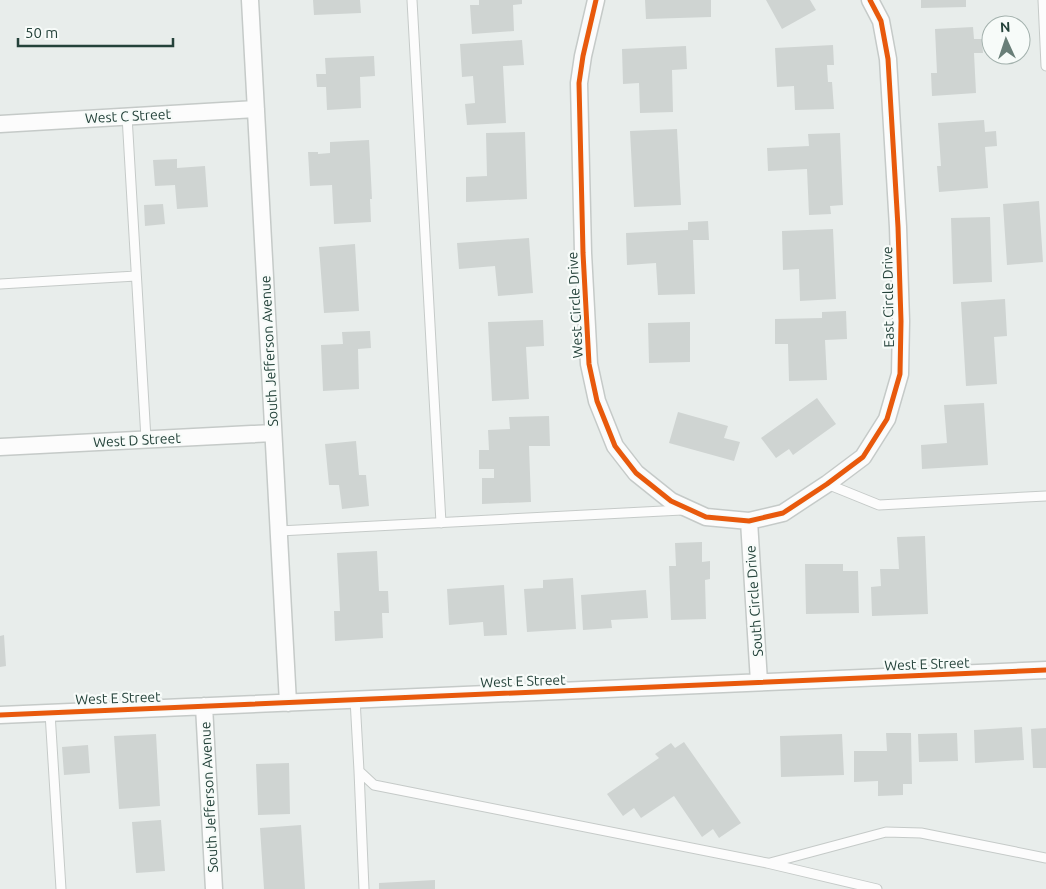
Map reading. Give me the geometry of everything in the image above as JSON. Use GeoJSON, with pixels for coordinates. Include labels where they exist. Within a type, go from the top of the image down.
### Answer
{"type":"FeatureCollection","features":[{"type":"Feature","properties":{"kind":"street","name":"South Jefferson Avenue"},"geometry":{"type":"LineString","coordinates":[[250,0],[288,702]]}},
{"type":"Feature","properties":{"kind":"street","name":"West Circle Drive"},"geometry":{"type":"LineString","coordinates":[[596,0],[579,83],[583,253],[589,364],[597,401],[614,446],[636,473],[671,501],[706,517],[749,521]]}},
{"type":"Feature","properties":{"kind":"street","name":"East Circle Drive"},"geometry":{"type":"LineString","coordinates":[[749,521],[783,513],[863,457],[887,419],[900,374],[901,321],[898,236],[888,59],[881,21],[870,0]]}},
{"type":"Feature","properties":{"kind":"street","name":"West C Street"},"geometry":{"type":"LineString","coordinates":[[0,124],[256,109]]}},
{"type":"Feature","properties":{"kind":"street","name":"West D Street"},"geometry":{"type":"LineString","coordinates":[[0,447],[274,432]]}},
{"type":"Feature","properties":{"kind":"street","name":"South Circle Drive"},"geometry":{"type":"LineString","coordinates":[[749,521],[759,682]]}},
{"type":"Feature","properties":{"kind":"street","name":"West E Street"},"geometry":{"type":"LineString","coordinates":[[0,715],[1046,670]]}},
{"type":"Feature","properties":{"kind":"street","name":"South Jefferson Avenue"},"geometry":{"type":"LineString","coordinates":[[204,706],[214,889]]}},
{"type":"Feature","properties":{"kind":"lane"},"geometry":{"type":"LineString","coordinates":[[412,0],[441,523]]}},
{"type":"Feature","properties":{"kind":"lane"},"geometry":{"type":"LineString","coordinates":[[1042,0],[1046,66]]}},
{"type":"Feature","properties":{"kind":"lane"},"geometry":{"type":"LineString","coordinates":[[127,116],[146,439]]}},
{"type":"Feature","properties":{"kind":"lane"},"geometry":{"type":"LineString","coordinates":[[0,284],[136,276]]}},
{"type":"Feature","properties":{"kind":"lane"},"geometry":{"type":"LineString","coordinates":[[827,484],[879,505],[1046,496]]}},
{"type":"Feature","properties":{"kind":"lane"},"geometry":{"type":"LineString","coordinates":[[279,532],[690,510]]}},
{"type":"Feature","properties":{"kind":"lane"},"geometry":{"type":"LineString","coordinates":[[355,699],[364,889]]}},
{"type":"Feature","properties":{"kind":"lane"},"geometry":{"type":"LineString","coordinates":[[50,713],[61,889]]}},
{"type":"Feature","properties":{"kind":"lane"},"geometry":{"type":"LineString","coordinates":[[359,772],[374,785],[767,863],[876,889]]}},
{"type":"Feature","properties":{"kind":"lane"},"geometry":{"type":"LineString","coordinates":[[767,863],[886,832],[920,833],[1046,858]]}},
{"type":"Feature","properties":{"kind":"building"},"geometry":{"type":"Polygon","coordinates":[[[313,0],[360,0],[361,13],[314,15],[313,0]]]}},
{"type":"Feature","properties":{"kind":"building"},"geometry":{"type":"Polygon","coordinates":[[[479,0],[522,0],[522,4],[513,5],[514,31],[472,34],[470,5],[479,5],[479,0]]]}},
{"type":"Feature","properties":{"kind":"building"},"geometry":{"type":"Polygon","coordinates":[[[645,0],[711,0],[711,17],[646,19],[645,0]]]}},
{"type":"Feature","properties":{"kind":"building"},"geometry":{"type":"Polygon","coordinates":[[[766,0],[810,0],[816,10],[782,29],[766,0]]]}},
{"type":"Feature","properties":{"kind":"building"},"geometry":{"type":"Polygon","coordinates":[[[921,0],[966,0],[966,7],[921,8],[921,0]]]}},
{"type":"Feature","properties":{"kind":"building"},"geometry":{"type":"Polygon","coordinates":[[[973,27],[974,39],[981,39],[981,53],[974,53],[976,93],[932,96],[931,73],[937,73],[935,29],[973,27]]]}},
{"type":"Feature","properties":{"kind":"building"},"geometry":{"type":"Polygon","coordinates":[[[522,40],[524,65],[503,66],[506,123],[467,125],[465,104],[475,103],[473,76],[462,77],[460,44],[522,40]]]}},
{"type":"Feature","properties":{"kind":"building"},"geometry":{"type":"Polygon","coordinates":[[[833,45],[834,65],[827,65],[828,82],[832,82],[834,109],[795,110],[794,86],[777,87],[775,48],[833,45]]]}},
{"type":"Feature","properties":{"kind":"building"},"geometry":{"type":"Polygon","coordinates":[[[686,46],[687,69],[672,70],[673,112],[640,113],[639,83],[623,84],[622,49],[686,46]]]}},
{"type":"Feature","properties":{"kind":"building"},"geometry":{"type":"Polygon","coordinates":[[[374,56],[375,76],[360,77],[361,108],[327,110],[326,87],[317,87],[316,74],[326,74],[325,58],[374,56]]]}},
{"type":"Feature","properties":{"kind":"building"},"geometry":{"type":"Polygon","coordinates":[[[984,120],[985,132],[996,131],[997,146],[985,147],[988,188],[939,192],[937,166],[941,166],[938,123],[984,120]]]}},
{"type":"Feature","properties":{"kind":"building"},"geometry":{"type":"Polygon","coordinates":[[[677,129],[681,205],[634,207],[630,131],[677,129]]]}},
{"type":"Feature","properties":{"kind":"building"},"geometry":{"type":"Polygon","coordinates":[[[525,132],[527,199],[466,202],[466,177],[487,176],[486,133],[525,132]]]}},
{"type":"Feature","properties":{"kind":"building"},"geometry":{"type":"Polygon","coordinates":[[[840,133],[843,205],[830,206],[831,214],[809,215],[807,169],[768,171],[767,148],[809,146],[808,134],[840,133]]]}},
{"type":"Feature","properties":{"kind":"building"},"geometry":{"type":"Polygon","coordinates":[[[369,140],[372,199],[370,199],[371,222],[334,224],[332,185],[310,186],[308,152],[318,152],[318,154],[330,153],[330,142],[369,140]]]}},
{"type":"Feature","properties":{"kind":"building"},"geometry":{"type":"Polygon","coordinates":[[[177,159],[177,168],[205,166],[208,207],[177,209],[175,185],[155,186],[153,160],[177,159]]]}},
{"type":"Feature","properties":{"kind":"building"},"geometry":{"type":"Polygon","coordinates":[[[1039,201],[1043,262],[1007,265],[1003,204],[1039,201]]]}},
{"type":"Feature","properties":{"kind":"building"},"geometry":{"type":"Polygon","coordinates":[[[163,204],[165,224],[145,226],[144,205],[163,204]]]}},
{"type":"Feature","properties":{"kind":"building"},"geometry":{"type":"Polygon","coordinates":[[[990,217],[992,282],[953,284],[951,218],[990,217]]]}},
{"type":"Feature","properties":{"kind":"building"},"geometry":{"type":"Polygon","coordinates":[[[708,221],[709,240],[693,240],[695,294],[658,295],[656,263],[627,265],[626,233],[688,230],[688,222],[708,221]]]}},
{"type":"Feature","properties":{"kind":"building"},"geometry":{"type":"Polygon","coordinates":[[[833,229],[836,299],[800,301],[799,269],[783,270],[782,231],[833,229]]]}},
{"type":"Feature","properties":{"kind":"building"},"geometry":{"type":"Polygon","coordinates":[[[529,238],[533,293],[498,296],[495,266],[459,269],[457,243],[529,238]]]}},
{"type":"Feature","properties":{"kind":"building"},"geometry":{"type":"Polygon","coordinates":[[[355,244],[359,311],[324,313],[319,247],[355,244]]]}},
{"type":"Feature","properties":{"kind":"building"},"geometry":{"type":"Polygon","coordinates":[[[1005,299],[1007,336],[994,337],[997,384],[966,386],[961,302],[1005,299]]]}},
{"type":"Feature","properties":{"kind":"building"},"geometry":{"type":"Polygon","coordinates":[[[846,311],[847,339],[825,340],[827,380],[789,381],[788,344],[775,344],[775,319],[822,318],[822,312],[846,311]]]}},
{"type":"Feature","properties":{"kind":"building"},"geometry":{"type":"Polygon","coordinates":[[[543,320],[544,346],[526,347],[529,399],[492,401],[488,322],[543,320]]]}},
{"type":"Feature","properties":{"kind":"building"},"geometry":{"type":"Polygon","coordinates":[[[690,322],[690,362],[649,363],[648,323],[690,322]]]}},
{"type":"Feature","properties":{"kind":"building"},"geometry":{"type":"Polygon","coordinates":[[[370,331],[371,348],[358,349],[359,389],[323,391],[321,345],[343,344],[342,332],[370,331]]]}},
{"type":"Feature","properties":{"kind":"building"},"geometry":{"type":"Polygon","coordinates":[[[817,398],[836,424],[793,455],[789,449],[776,458],[761,438],[817,398]]]}},
{"type":"Feature","properties":{"kind":"building"},"geometry":{"type":"Polygon","coordinates":[[[984,403],[988,465],[922,469],[921,445],[947,443],[944,405],[984,403]]]}},
{"type":"Feature","properties":{"kind":"building"},"geometry":{"type":"Polygon","coordinates":[[[678,412],[728,426],[724,438],[740,442],[734,461],[669,443],[678,412]]]}},
{"type":"Feature","properties":{"kind":"building"},"geometry":{"type":"Polygon","coordinates":[[[549,416],[550,446],[529,446],[531,502],[482,504],[482,478],[494,478],[494,469],[479,469],[479,450],[489,450],[488,430],[510,429],[509,417],[549,416]]]}},
{"type":"Feature","properties":{"kind":"building"},"geometry":{"type":"Polygon","coordinates":[[[356,441],[359,475],[366,475],[369,506],[342,509],[339,485],[329,485],[325,444],[356,441]]]}},
{"type":"Feature","properties":{"kind":"building"},"geometry":{"type":"Polygon","coordinates":[[[925,536],[928,614],[872,616],[871,587],[881,586],[880,569],[899,569],[897,537],[925,536]]]}},
{"type":"Feature","properties":{"kind":"building"},"geometry":{"type":"Polygon","coordinates":[[[702,542],[702,562],[710,561],[710,579],[705,580],[706,619],[671,620],[669,566],[676,566],[675,543],[702,542]]]}},
{"type":"Feature","properties":{"kind":"building"},"geometry":{"type":"Polygon","coordinates":[[[377,551],[379,591],[388,591],[389,613],[382,613],[383,638],[335,641],[334,611],[340,611],[337,553],[377,551]]]}},
{"type":"Feature","properties":{"kind":"building"},"geometry":{"type":"Polygon","coordinates":[[[805,564],[843,564],[843,571],[858,571],[859,613],[806,614],[805,564]]]}},
{"type":"Feature","properties":{"kind":"building"},"geometry":{"type":"Polygon","coordinates":[[[573,578],[576,629],[527,632],[524,589],[543,588],[543,580],[573,578]]]}},
{"type":"Feature","properties":{"kind":"building"},"geometry":{"type":"Polygon","coordinates":[[[504,585],[507,635],[484,636],[483,622],[449,625],[447,589],[504,585]]]}},
{"type":"Feature","properties":{"kind":"building"},"geometry":{"type":"Polygon","coordinates":[[[646,590],[648,618],[611,620],[612,628],[583,630],[581,595],[646,590]]]}},
{"type":"Feature","properties":{"kind":"building"},"geometry":{"type":"Polygon","coordinates":[[[4,635],[6,666],[0,667],[0,636],[4,635]]]}},
{"type":"Feature","properties":{"kind":"building"},"geometry":{"type":"Polygon","coordinates":[[[1022,727],[1024,760],[975,763],[974,730],[1022,727]]]}},
{"type":"Feature","properties":{"kind":"building"},"geometry":{"type":"Polygon","coordinates":[[[1046,728],[1046,768],[1033,768],[1031,729],[1046,728]]]}},
{"type":"Feature","properties":{"kind":"building"},"geometry":{"type":"Polygon","coordinates":[[[886,733],[911,733],[912,784],[903,784],[903,795],[878,796],[878,781],[854,782],[854,751],[887,751],[886,733]]]}},
{"type":"Feature","properties":{"kind":"building"},"geometry":{"type":"Polygon","coordinates":[[[957,733],[958,761],[919,762],[918,734],[957,733]]]}},
{"type":"Feature","properties":{"kind":"building"},"geometry":{"type":"Polygon","coordinates":[[[156,734],[160,806],[119,809],[114,736],[156,734]]]}},
{"type":"Feature","properties":{"kind":"building"},"geometry":{"type":"Polygon","coordinates":[[[842,734],[844,775],[781,777],[780,736],[842,734]]]}},
{"type":"Feature","properties":{"kind":"building"},"geometry":{"type":"Polygon","coordinates":[[[684,742],[741,823],[719,838],[713,829],[702,837],[674,796],[641,818],[634,808],[623,816],[607,794],[659,758],[655,754],[671,743],[675,748],[684,742]]]}},
{"type":"Feature","properties":{"kind":"building"},"geometry":{"type":"Polygon","coordinates":[[[88,745],[90,773],[64,775],[62,747],[88,745]]]}},
{"type":"Feature","properties":{"kind":"building"},"geometry":{"type":"Polygon","coordinates":[[[289,763],[290,814],[258,815],[256,764],[289,763]]]}},
{"type":"Feature","properties":{"kind":"building"},"geometry":{"type":"Polygon","coordinates":[[[161,820],[165,871],[136,873],[132,822],[161,820]]]}},
{"type":"Feature","properties":{"kind":"building"},"geometry":{"type":"Polygon","coordinates":[[[301,825],[305,889],[264,889],[260,828],[301,825]]]}},
{"type":"Feature","properties":{"kind":"building"},"geometry":{"type":"Polygon","coordinates":[[[435,880],[435,889],[379,889],[379,883],[435,880]]]}},
{"type":"Feature","properties":{"kind":"cycle path"},"geometry":{"type":"LineString","coordinates":[[596,0],[579,83],[583,253],[589,364],[597,401],[615,446],[636,473],[671,501],[706,517],[749,521],[783,513],[863,457],[887,419],[900,374],[901,321],[898,227],[888,59],[881,21],[870,0]]}},
{"type":"Feature","properties":{"kind":"cycle path"},"geometry":{"type":"LineString","coordinates":[[0,715],[1046,670]]}}]}
